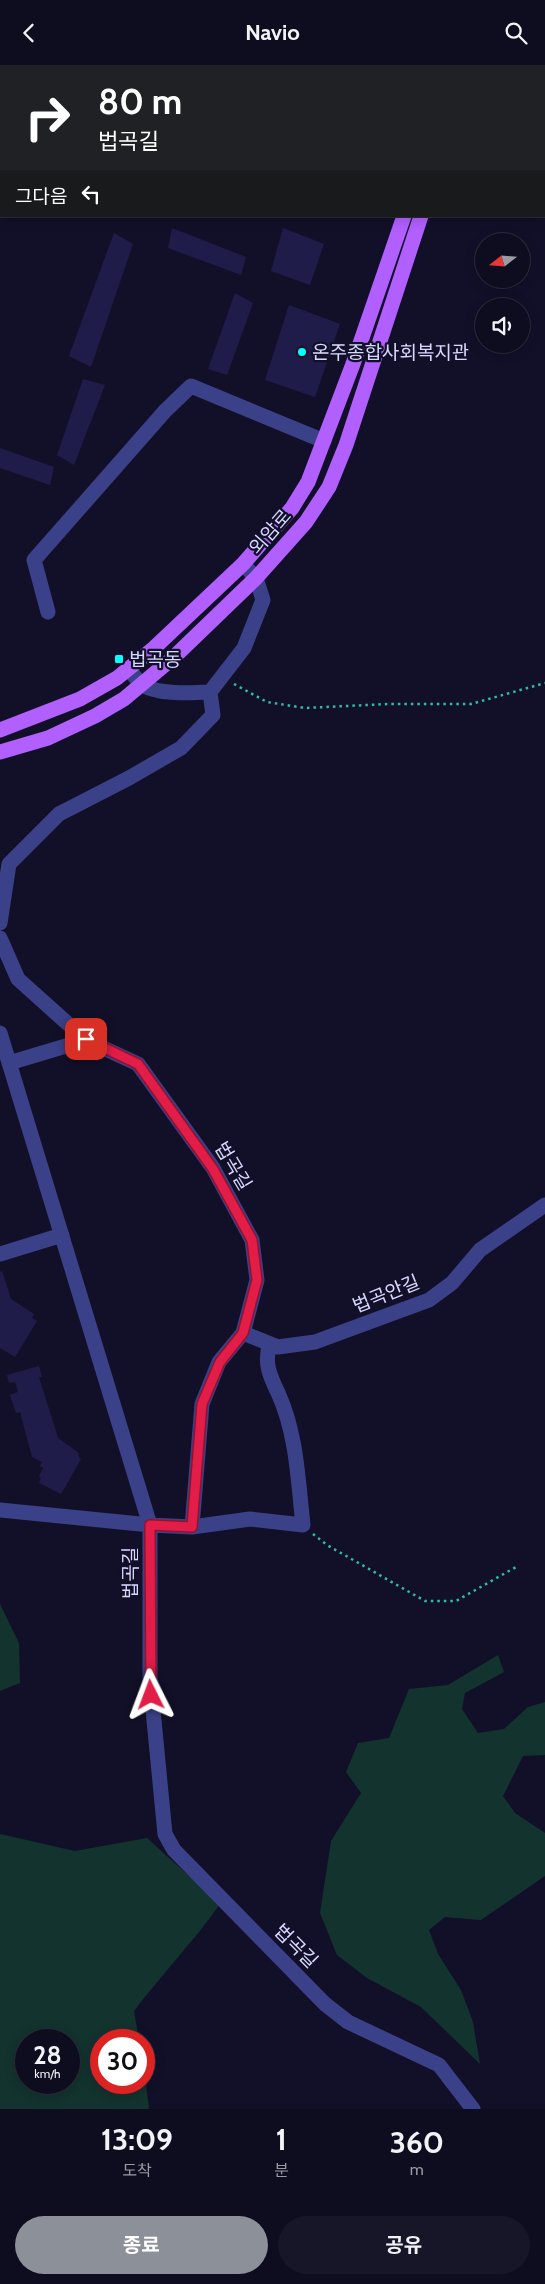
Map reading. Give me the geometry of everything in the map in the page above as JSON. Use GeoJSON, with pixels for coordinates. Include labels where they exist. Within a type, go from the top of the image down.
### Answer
{"type":"FeatureCollection","features":[{"type":"Feature","properties":{"kind":"main road","name":"외암로"},"geometry":{"type":"LineString","coordinates":[[0,730],[80,699],[129,669],[243,564],[292,508],[308,482],[324,441],[404,217]]}},
{"type":"Feature","properties":{"kind":"main road","name":"외암로"},"geometry":{"type":"LineString","coordinates":[[0,751],[48,738],[95,716],[124,699],[174,657],[256,579],[306,522],[329,487],[346,445],[421,217]]}},
{"type":"Feature","properties":{"kind":"street"},"geometry":{"type":"LineString","coordinates":[[48,612],[34,560],[165,411],[191,386],[324,441]]}},
{"type":"Feature","properties":{"kind":"street"},"geometry":{"type":"LineString","coordinates":[[0,923],[9,864],[59,814],[129,778],[181,748],[213,715],[210,692],[244,648],[263,600],[256,579],[243,564]]}},
{"type":"Feature","properties":{"kind":"street"},"geometry":{"type":"LineString","coordinates":[[129,669],[142,684],[153,689],[186,694],[210,692]]}},
{"type":"Feature","properties":{"kind":"street","name":"법곡길"},"geometry":{"type":"LineString","coordinates":[[0,938],[18,979],[86,1039],[138,1064],[213,1169],[252,1240],[257,1280],[243,1333],[220,1362],[202,1404],[192,1527],[150,1525],[150,1679],[165,1834],[174,1850],[325,2004],[348,2022],[439,2065],[473,2109]]}},
{"type":"Feature","properties":{"kind":"street"},"geometry":{"type":"LineString","coordinates":[[0,1033],[150,1525],[0,1510]]}},
{"type":"Feature","properties":{"kind":"street"},"geometry":{"type":"LineString","coordinates":[[9,1063],[86,1039]]}},
{"type":"Feature","properties":{"kind":"street","name":"법곡안길"},"geometry":{"type":"LineString","coordinates":[[243,1333],[278,1347],[315,1342],[429,1301],[452,1283],[480,1250],[545,1205]]}},
{"type":"Feature","properties":{"kind":"street"},"geometry":{"type":"LineString","coordinates":[[0,1254],[62,1235]]}},
{"type":"Feature","properties":{"kind":"street"},"geometry":{"type":"LineString","coordinates":[[192,1527],[250,1519],[303,1525],[293,1435],[279,1395],[269,1376],[266,1353],[270,1344]]}},
{"type":"Feature","properties":{"kind":"path"},"geometry":{"type":"LineString","coordinates":[[222,677],[267,702],[304,708],[388,704],[471,704],[545,683]]}},
{"type":"Feature","properties":{"kind":"path"},"geometry":{"type":"LineString","coordinates":[[303,1525],[327,1545],[425,1601],[456,1601],[516,1567]]}},
{"type":"Feature","properties":{"kind":"green space"},"geometry":{"type":"Polygon","coordinates":[[[0,1604],[19,1643],[20,1683],[0,1691],[0,1604]]]}},
{"type":"Feature","properties":{"kind":"green space"},"geometry":{"type":"Polygon","coordinates":[[[498,1655],[504,1672],[465,1693],[462,1709],[478,1733],[504,1729],[528,1707],[545,1702],[545,1755],[523,1756],[503,1796],[515,1813],[545,1833],[545,1876],[481,1920],[445,1917],[429,1930],[438,1954],[461,1990],[473,2022],[480,2064],[421,2007],[367,1978],[337,1955],[320,1913],[331,1841],[361,1793],[346,1772],[358,1743],[389,1738],[409,1689],[448,1685],[498,1655]]]}},
{"type":"Feature","properties":{"kind":"green space"},"geometry":{"type":"Polygon","coordinates":[[[0,1834],[75,1851],[147,1838],[220,1904],[134,2011],[137,2029],[90,2029],[90,2094],[147,2094],[149,2109],[0,2109],[0,1834]]]}},
{"type":"Feature","properties":{"kind":"building"},"geometry":{"type":"Polygon","coordinates":[[[172,228],[246,257],[241,275],[168,248],[172,228]]]}},
{"type":"Feature","properties":{"kind":"building"},"geometry":{"type":"Polygon","coordinates":[[[283,228],[324,244],[310,285],[271,271],[283,228]]]}},
{"type":"Feature","properties":{"kind":"building"},"geometry":{"type":"Polygon","coordinates":[[[114,233],[133,244],[91,367],[69,356],[114,233]]]}},
{"type":"Feature","properties":{"kind":"building"},"geometry":{"type":"Polygon","coordinates":[[[235,293],[253,303],[227,375],[208,369],[235,293]]]}},
{"type":"Feature","properties":{"kind":"building","name":"온주종합사회복지관"},"geometry":{"type":"Polygon","coordinates":[[[289,305],[340,324],[315,397],[265,380],[289,305]]]}},
{"type":"Feature","properties":{"kind":"building"},"geometry":{"type":"Polygon","coordinates":[[[83,379],[105,385],[74,465],[57,455],[83,379]]]}},
{"type":"Feature","properties":{"kind":"building"},"geometry":{"type":"Polygon","coordinates":[[[0,448],[54,467],[50,485],[0,468],[0,448]]]}},
{"type":"Feature","properties":{"kind":"building"},"geometry":{"type":"Polygon","coordinates":[[[2,1271],[11,1299],[34,1314],[32,1318],[37,1321],[15,1357],[0,1348],[0,1272],[2,1271]]]}},
{"type":"Feature","properties":{"kind":"building"},"geometry":{"type":"Polygon","coordinates":[[[39,1366],[42,1377],[39,1377],[58,1438],[79,1453],[78,1456],[81,1459],[61,1494],[39,1483],[41,1478],[39,1476],[43,1468],[40,1466],[42,1462],[32,1457],[20,1412],[16,1413],[10,1395],[18,1392],[15,1382],[9,1383],[7,1375],[39,1366]]]}},
{"type":"Feature","properties":{"kind":"place","name":"온주종합사회복지관"},"geometry":{"type":"Point","coordinates":[302,352]}},
{"type":"Feature","properties":{"kind":"place","name":"법곡동"},"geometry":{"type":"Point","coordinates":[119,659]}},
{"type":"Feature","properties":{"kind":"route"},"geometry":{"type":"LineString","coordinates":[[86,1039],[138,1064],[176,1115],[213,1169],[252,1240],[257,1280],[243,1333],[220,1362],[202,1404],[192,1527],[150,1525],[151,1695]]}}]}
